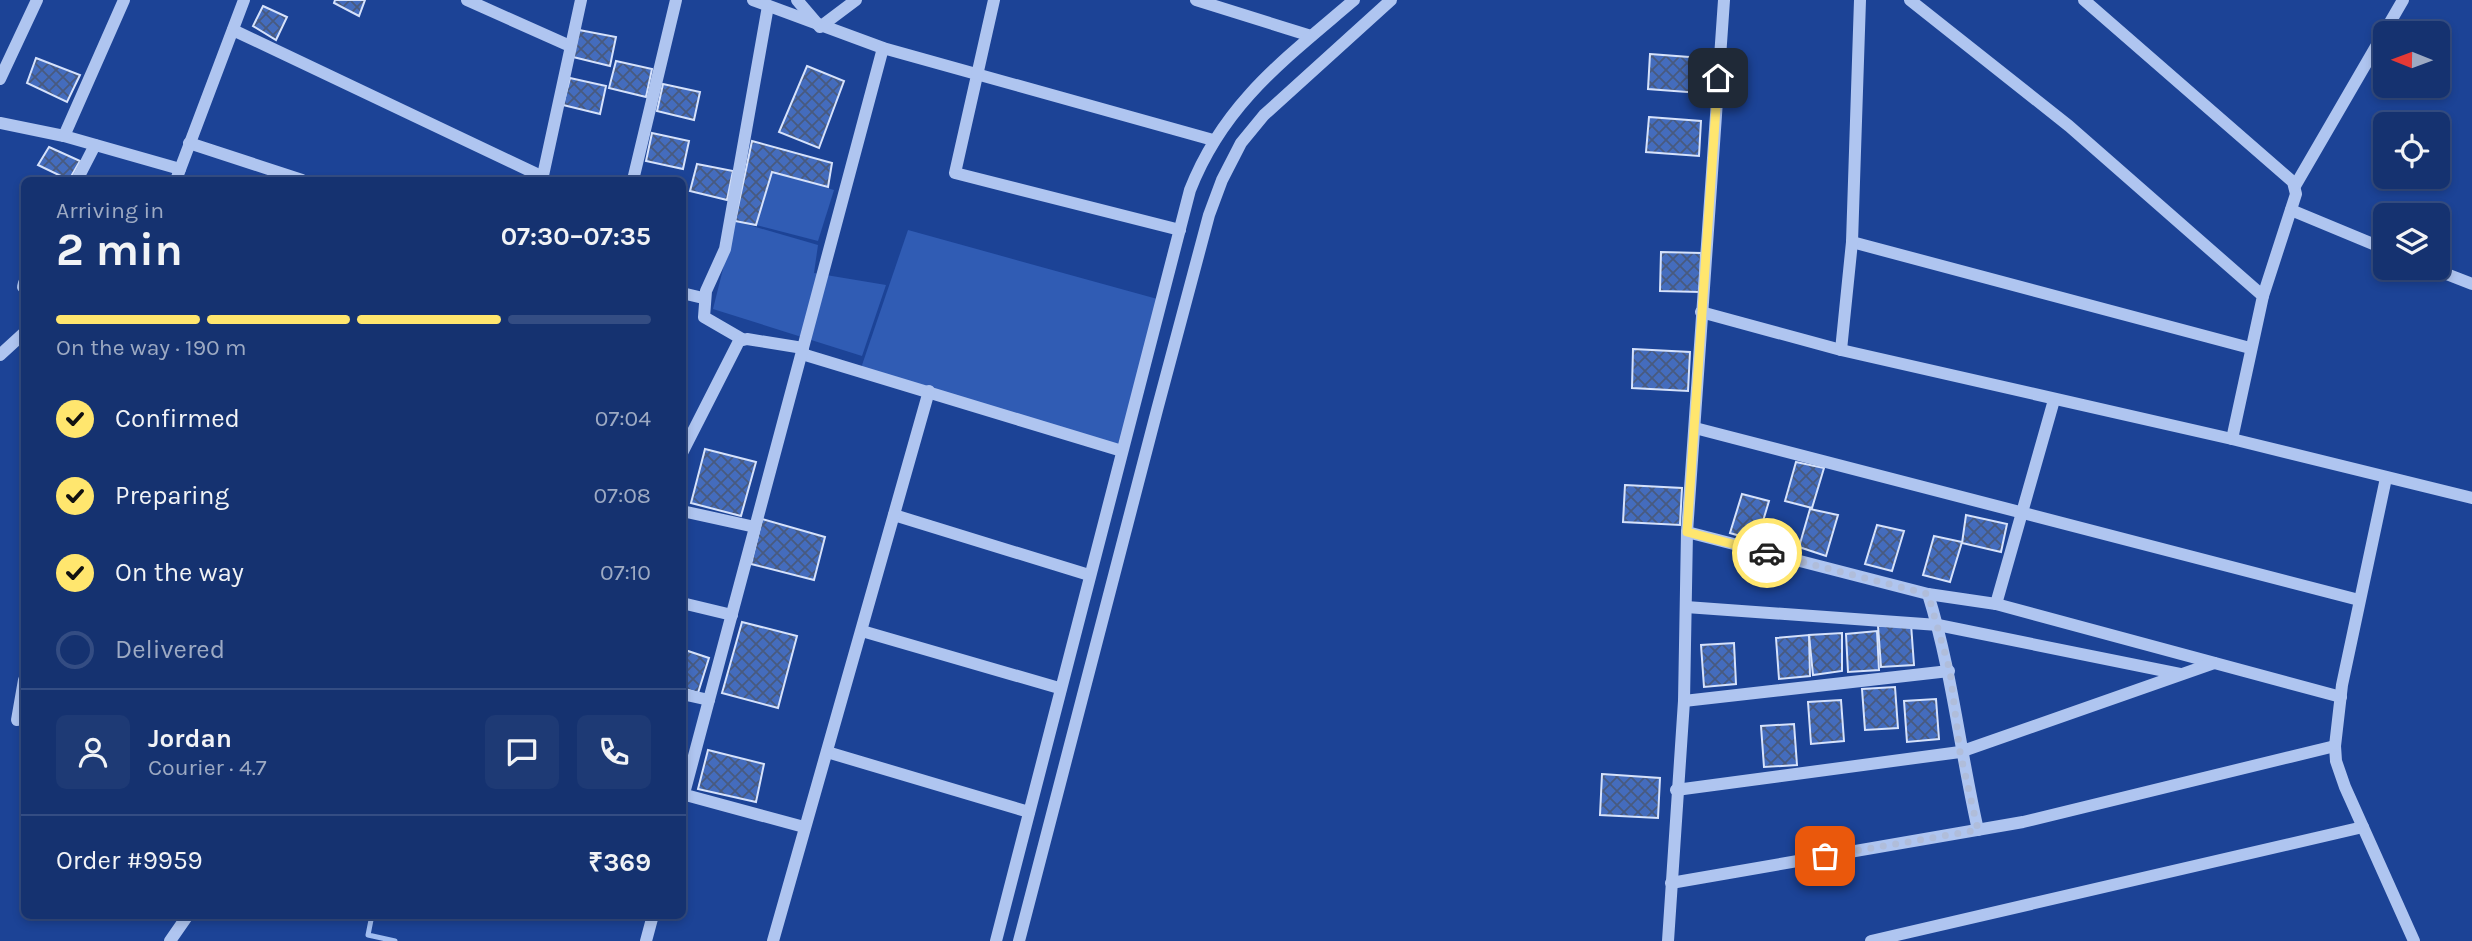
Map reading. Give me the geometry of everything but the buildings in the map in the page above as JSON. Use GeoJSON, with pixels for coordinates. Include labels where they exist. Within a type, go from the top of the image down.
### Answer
{"type":"FeatureCollection","features":[{"type":"Feature","properties":{"kind":"street"},"geometry":{"type":"LineString","coordinates":[[0,79],[37,0]]}},
{"type":"Feature","properties":{"kind":"street"},"geometry":{"type":"LineString","coordinates":[[64,136],[124,0]]}},
{"type":"Feature","properties":{"kind":"street"},"geometry":{"type":"LineString","coordinates":[[0,123],[95,145],[178,175],[244,0]]}},
{"type":"Feature","properties":{"kind":"street"},"geometry":{"type":"LineString","coordinates":[[467,0],[570,46]]}},
{"type":"Feature","properties":{"kind":"street"},"geometry":{"type":"LineString","coordinates":[[542,177],[581,0]]}},
{"type":"Feature","properties":{"kind":"street"},"geometry":{"type":"LineString","coordinates":[[634,177],[676,0]]}},
{"type":"Feature","properties":{"kind":"street"},"geometry":{"type":"LineString","coordinates":[[753,0],[820,27],[883,48],[1213,140]]}},
{"type":"Feature","properties":{"kind":"street"},"geometry":{"type":"LineString","coordinates":[[797,0],[820,27]]}},
{"type":"Feature","properties":{"kind":"street"},"geometry":{"type":"LineString","coordinates":[[820,27],[856,0]]}},
{"type":"Feature","properties":{"kind":"street"},"geometry":{"type":"LineString","coordinates":[[994,0],[955,173],[1180,230]]}},
{"type":"Feature","properties":{"kind":"street"},"geometry":{"type":"LineString","coordinates":[[1196,0],[1311,36]]}},
{"type":"Feature","properties":{"kind":"street"},"geometry":{"type":"LineString","coordinates":[[996,941],[1059,688],[1190,190],[1213,140],[1238,105],[1311,36],[1354,0]]}},
{"type":"Feature","properties":{"kind":"street"},"geometry":{"type":"LineString","coordinates":[[1019,941],[1209,215],[1222,180],[1241,143],[1264,115],[1391,0]]}},
{"type":"Feature","properties":{"kind":"street"},"geometry":{"type":"LineString","coordinates":[[1668,941],[1684,701],[1687,532],[1724,0]]}},
{"type":"Feature","properties":{"kind":"street"},"geometry":{"type":"LineString","coordinates":[[1841,350],[1852,242],[1860,0]]}},
{"type":"Feature","properties":{"kind":"street"},"geometry":{"type":"LineString","coordinates":[[1910,0],[2069,125],[2263,296]]}},
{"type":"Feature","properties":{"kind":"street"},"geometry":{"type":"LineString","coordinates":[[2084,0],[2295,186]]}},
{"type":"Feature","properties":{"kind":"street"},"geometry":{"type":"LineString","coordinates":[[2232,439],[2250,348],[2263,296],[2291,210],[2295,186],[2403,0]]}},
{"type":"Feature","properties":{"kind":"street"},"geometry":{"type":"LineString","coordinates":[[768,6],[725,249],[704,298],[704,317],[743,339],[802,351],[1122,451]]}},
{"type":"Feature","properties":{"kind":"street"},"geometry":{"type":"LineString","coordinates":[[233,30],[538,177]]}},
{"type":"Feature","properties":{"kind":"street"},"geometry":{"type":"LineString","coordinates":[[686,786],[883,48]]}},
{"type":"Feature","properties":{"kind":"street"},"geometry":{"type":"LineString","coordinates":[[189,143],[293,177]]}},
{"type":"Feature","properties":{"kind":"street"},"geometry":{"type":"LineString","coordinates":[[79,177],[95,145]]}},
{"type":"Feature","properties":{"kind":"street"},"geometry":{"type":"LineString","coordinates":[[2291,210],[2373,244]]}},
{"type":"Feature","properties":{"kind":"street"},"geometry":{"type":"LineString","coordinates":[[1852,242],[2250,348]]}},
{"type":"Feature","properties":{"kind":"street"},"geometry":{"type":"LineString","coordinates":[[2450,275],[2472,284]]}},
{"type":"Feature","properties":{"kind":"street"},"geometry":{"type":"LineString","coordinates":[[686,294],[704,298]]}},
{"type":"Feature","properties":{"kind":"street"},"geometry":{"type":"LineString","coordinates":[[1701,312],[1841,350],[2232,439],[2472,498]]}},
{"type":"Feature","properties":{"kind":"street"},"geometry":{"type":"LineString","coordinates":[[0,355],[21,336]]}},
{"type":"Feature","properties":{"kind":"street"},"geometry":{"type":"LineString","coordinates":[[686,445],[737,345],[743,339]]}},
{"type":"Feature","properties":{"kind":"street"},"geometry":{"type":"LineString","coordinates":[[773,941],[929,391]]}},
{"type":"Feature","properties":{"kind":"street"},"geometry":{"type":"LineString","coordinates":[[1996,604],[2054,400]]}},
{"type":"Feature","properties":{"kind":"street"},"geometry":{"type":"LineString","coordinates":[[1695,428],[2359,600]]}},
{"type":"Feature","properties":{"kind":"street"},"geometry":{"type":"LineString","coordinates":[[2386,478],[2359,600],[2335,746],[2345,788],[2414,941]]}},
{"type":"Feature","properties":{"kind":"street"},"geometry":{"type":"LineString","coordinates":[[686,512],[755,527]]}},
{"type":"Feature","properties":{"kind":"street"},"geometry":{"type":"LineString","coordinates":[[894,515],[1089,575]]}},
{"type":"Feature","properties":{"kind":"street"},"geometry":{"type":"LineString","coordinates":[[1687,532],[1928,594],[1996,604],[2341,697]]}},
{"type":"Feature","properties":{"kind":"street"},"geometry":{"type":"LineString","coordinates":[[1928,594],[1950,671],[1960,752],[1978,830]]}},
{"type":"Feature","properties":{"kind":"street"},"geometry":{"type":"LineString","coordinates":[[686,604],[732,615]]}},
{"type":"Feature","properties":{"kind":"street"},"geometry":{"type":"LineString","coordinates":[[1686,607],[1938,625],[2181,674]]}},
{"type":"Feature","properties":{"kind":"street"},"geometry":{"type":"LineString","coordinates":[[862,631],[1059,688]]}},
{"type":"Feature","properties":{"kind":"street"},"geometry":{"type":"LineString","coordinates":[[1676,790],[1960,752],[2214,663]]}},
{"type":"Feature","properties":{"kind":"street"},"geometry":{"type":"LineString","coordinates":[[1684,701],[1950,671]]}},
{"type":"Feature","properties":{"kind":"street"},"geometry":{"type":"LineString","coordinates":[[16,720],[21,695]]}},
{"type":"Feature","properties":{"kind":"street"},"geometry":{"type":"LineString","coordinates":[[686,695],[709,700]]}},
{"type":"Feature","properties":{"kind":"street"},"geometry":{"type":"LineString","coordinates":[[1671,883],[1978,830],[2335,746]]}},
{"type":"Feature","properties":{"kind":"street"},"geometry":{"type":"LineString","coordinates":[[827,752],[1029,812]]}},
{"type":"Feature","properties":{"kind":"street"},"geometry":{"type":"LineString","coordinates":[[686,798],[804,827]]}},
{"type":"Feature","properties":{"kind":"street"},"geometry":{"type":"LineString","coordinates":[[1871,941],[2363,827]]}},
{"type":"Feature","properties":{"kind":"street"},"geometry":{"type":"LineString","coordinates":[[170,941],[185,919]]}},
{"type":"Feature","properties":{"kind":"street"},"geometry":{"type":"LineString","coordinates":[[646,941],[652,919]]}},
{"type":"Feature","properties":{"kind":"shaded area"},"geometry":{"type":"Polygon","coordinates":[[[772,172],[834,190],[818,241],[756,225],[772,172]]]}},
{"type":"Feature","properties":{"kind":"shaded area"},"geometry":{"type":"Polygon","coordinates":[[[735,221],[818,245],[814,273],[886,285],[862,356],[713,309],[735,221]]]}},
{"type":"Feature","properties":{"kind":"shaded area"},"geometry":{"type":"Polygon","coordinates":[[[908,230],[1161,300],[1122,451],[860,371],[908,230]]]}},
{"type":"Feature","properties":{"kind":"waterway"},"geometry":{"type":"LineString","coordinates":[[371,919],[368,935],[395,941]]}},
{"type":"Feature","properties":{"kind":"way so far"},"geometry":{"type":"LineString","coordinates":[[1767,553],[1928,594],[1950,671],[1960,752],[1978,830],[1825,856]]}},
{"type":"Feature","properties":{"kind":"route"},"geometry":{"type":"LineString","coordinates":[[1718,78],[1687,532],[1767,553]]}}]}
